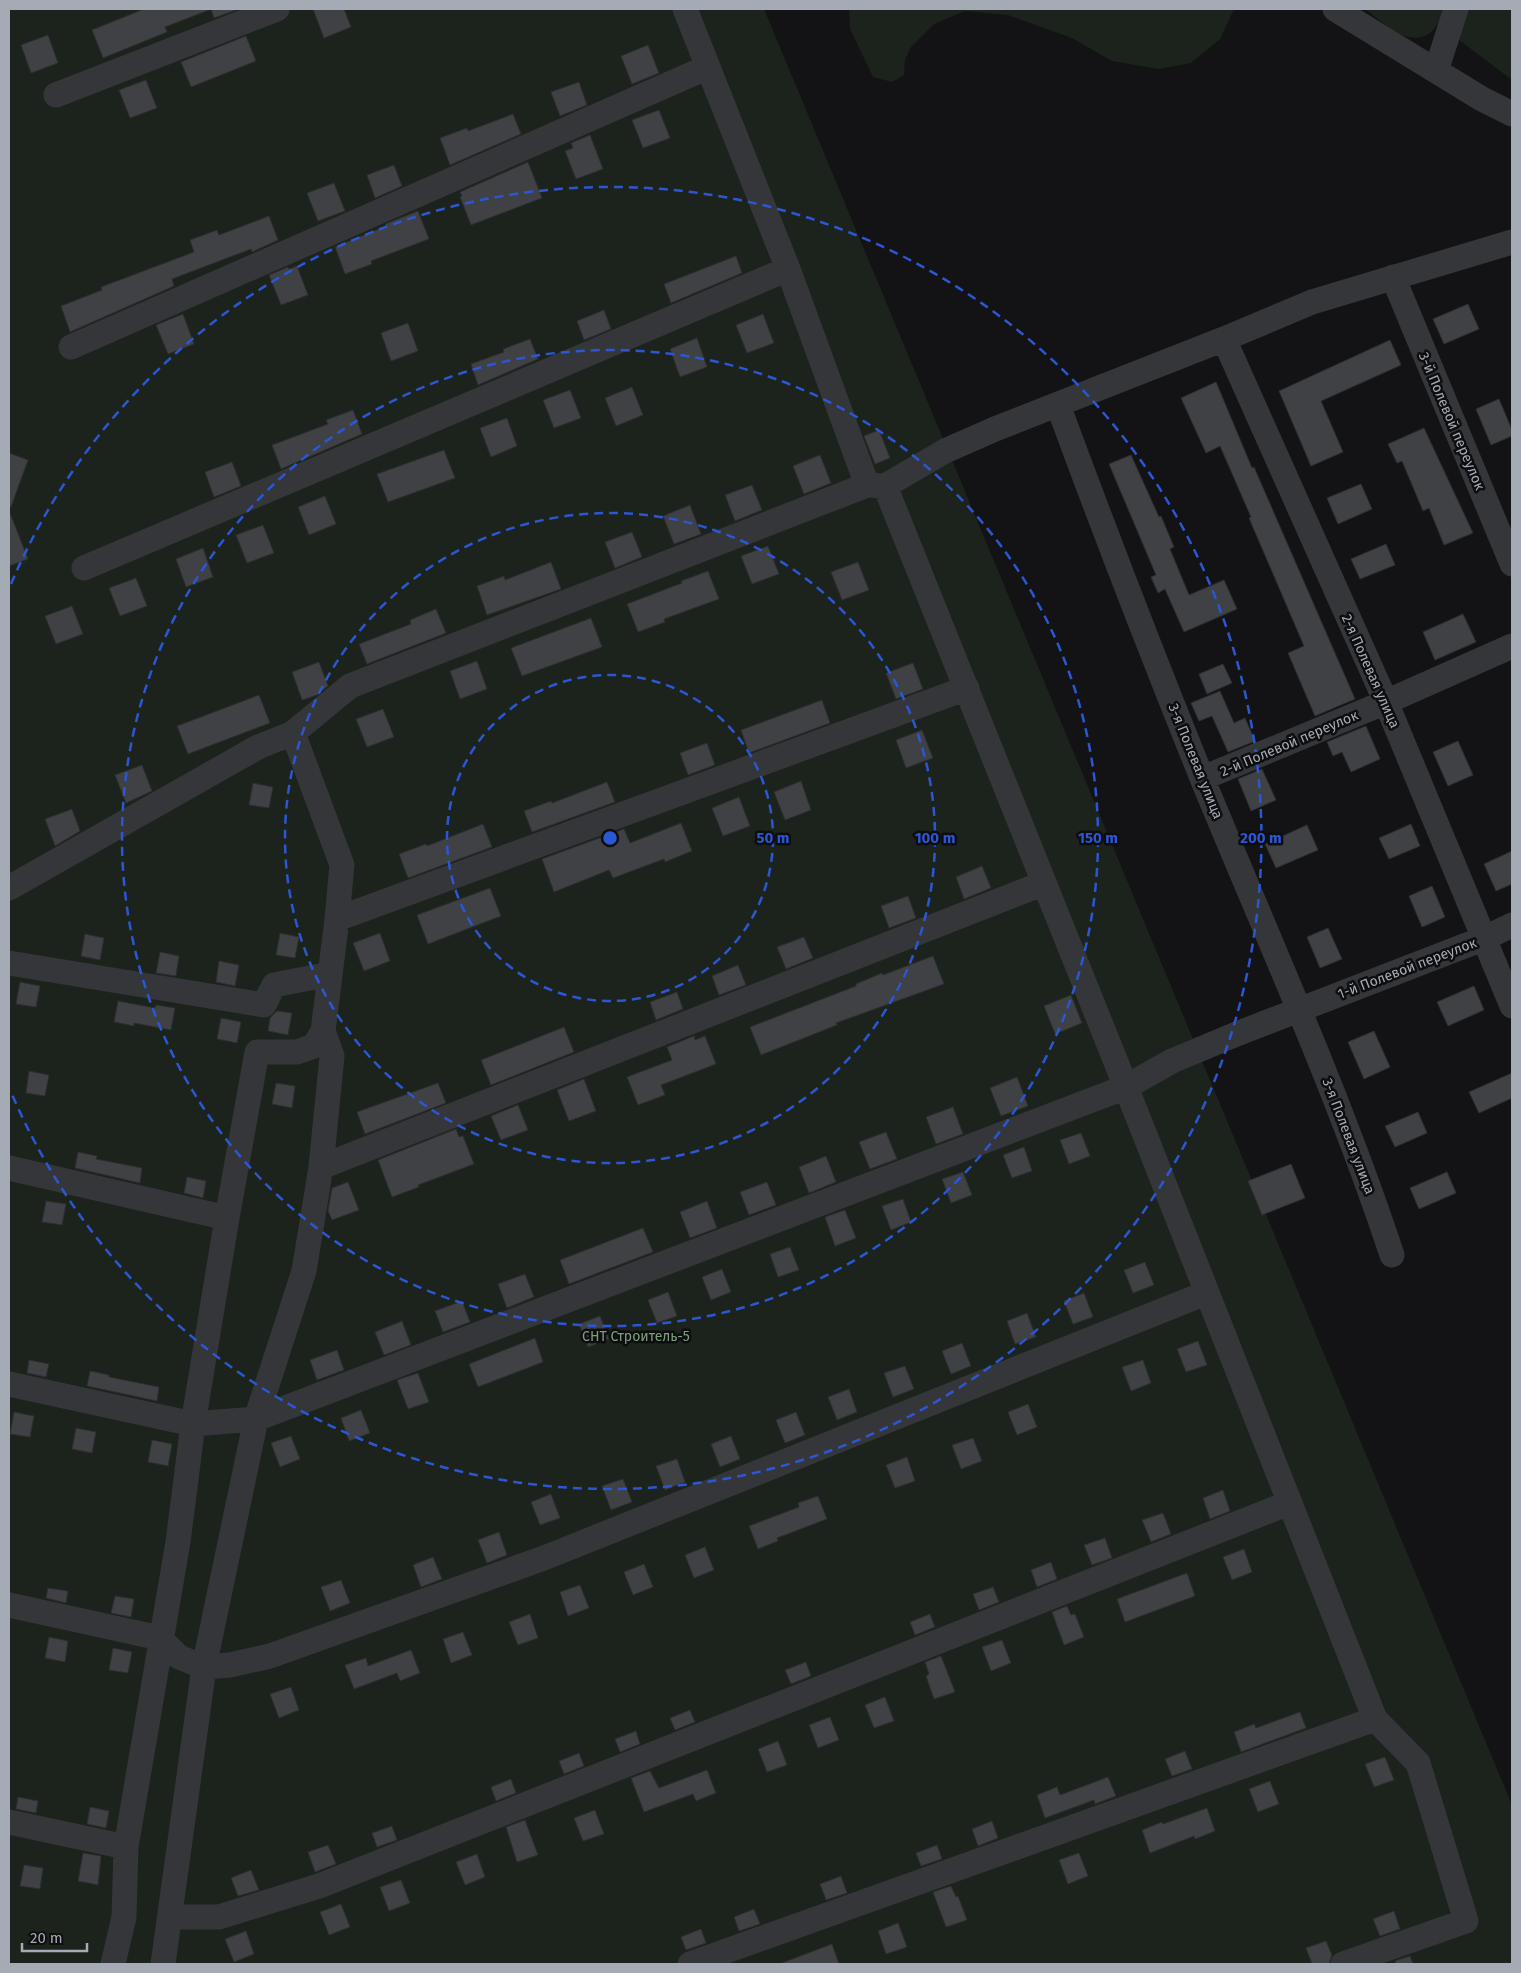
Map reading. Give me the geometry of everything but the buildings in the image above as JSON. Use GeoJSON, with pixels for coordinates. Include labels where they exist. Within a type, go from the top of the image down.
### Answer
{"type":"FeatureCollection","features":[{"type":"Feature","properties":{"kind":"street"},"geometry":{"type":"LineString","coordinates":[[56,95],[277,9]]}},
{"type":"Feature","properties":{"kind":"street"},"geometry":{"type":"LineString","coordinates":[[684,9],[876,485],[967,688],[1375,1719],[1418,1763],[1466,1921],[1343,1964]]}},
{"type":"Feature","properties":{"kind":"street"},"geometry":{"type":"LineString","coordinates":[[1335,9],[1482,99],[1512,114]]}},
{"type":"Feature","properties":{"kind":"street"},"geometry":{"type":"LineString","coordinates":[[1436,70],[1456,9]]}},
{"type":"Feature","properties":{"kind":"street"},"geometry":{"type":"LineString","coordinates":[[71,347],[708,67]]}},
{"type":"Feature","properties":{"kind":"street"},"geometry":{"type":"LineString","coordinates":[[9,888],[258,747],[293,733],[350,686],[876,485],[995,429],[1058,406],[1312,302],[1512,242]]}},
{"type":"Feature","properties":{"kind":"street"},"geometry":{"type":"LineString","coordinates":[[84,568],[788,269]]}},
{"type":"Feature","properties":{"kind":"street","name":"3-й Полевой переулок"},"geometry":{"type":"LineString","coordinates":[[1393,277],[1512,564]]}},
{"type":"Feature","properties":{"kind":"street","name":"2-я Полевая улица"},"geometry":{"type":"LineString","coordinates":[[1224,339],[1386,702],[1512,1006]]}},
{"type":"Feature","properties":{"kind":"street","name":"3-я Полевая улица"},"geometry":{"type":"LineString","coordinates":[[1058,406],[1099,517],[1203,778],[1300,1008],[1377,1210],[1392,1255]]}},
{"type":"Feature","properties":{"kind":"street","name":"2-й Полевой переулок"},"geometry":{"type":"LineString","coordinates":[[1203,778],[1386,702],[1512,646]]}},
{"type":"Feature","properties":{"kind":"street"},"geometry":{"type":"LineString","coordinates":[[337,919],[967,688]]}},
{"type":"Feature","properties":{"kind":"street"},"geometry":{"type":"LineString","coordinates":[[113,1964],[124,1917],[126,1847],[160,1638],[178,1542],[193,1424],[226,1218],[257,1052],[297,1052],[314,1046],[323,1031],[342,865],[293,733]]}},
{"type":"Feature","properties":{"kind":"street"},"geometry":{"type":"LineString","coordinates":[[321,1167],[1044,883]]}},
{"type":"Feature","properties":{"kind":"street","name":"1-й Полевой переулок"},"geometry":{"type":"LineString","coordinates":[[9,1384],[193,1424],[256,1419],[1126,1087],[1172,1061],[1300,1008],[1485,938],[1512,925]]}},
{"type":"Feature","properties":{"kind":"street"},"geometry":{"type":"LineString","coordinates":[[9,963],[264,1005],[274,985],[330,974]]}},
{"type":"Feature","properties":{"kind":"street"},"geometry":{"type":"LineString","coordinates":[[163,1964],[204,1667],[256,1419],[304,1271],[321,1167],[332,1056],[323,1031]]}},
{"type":"Feature","properties":{"kind":"street"},"geometry":{"type":"LineString","coordinates":[[9,1168],[226,1218]]}},
{"type":"Feature","properties":{"kind":"street"},"geometry":{"type":"LineString","coordinates":[[9,1605],[160,1638],[179,1657],[204,1667],[230,1665],[270,1656],[544,1558],[1206,1293]]}},
{"type":"Feature","properties":{"kind":"street"},"geometry":{"type":"LineString","coordinates":[[170,1917],[219,1917],[319,1886],[1289,1503]]}},
{"type":"Feature","properties":{"kind":"street"},"geometry":{"type":"LineString","coordinates":[[690,1964],[1375,1719]]}},
{"type":"Feature","properties":{"kind":"street"},"geometry":{"type":"LineString","coordinates":[[9,1822],[126,1847]]}},
{"type":"Feature","properties":{"kind":"green space","name":"СНТ Строитель-5"},"geometry":{"type":"Polygon","coordinates":[[[9,9],[764,9],[1512,1805],[1512,1964],[9,1964],[9,9]]]}},
{"type":"Feature","properties":{"kind":"green space"},"geometry":{"type":"Polygon","coordinates":[[[849,9],[1234,9],[1220,39],[1191,63],[1159,69],[1112,61],[1072,38],[1008,15],[965,11],[934,24],[911,47],[905,60],[904,75],[892,82],[873,77],[850,29],[849,9]]]}},
{"type":"Feature","properties":{"kind":"green space"},"geometry":{"type":"Polygon","coordinates":[[[1365,9],[1512,9],[1512,80],[1438,24],[1430,33],[1422,37],[1413,38],[1396,32],[1365,9]]]}}]}
